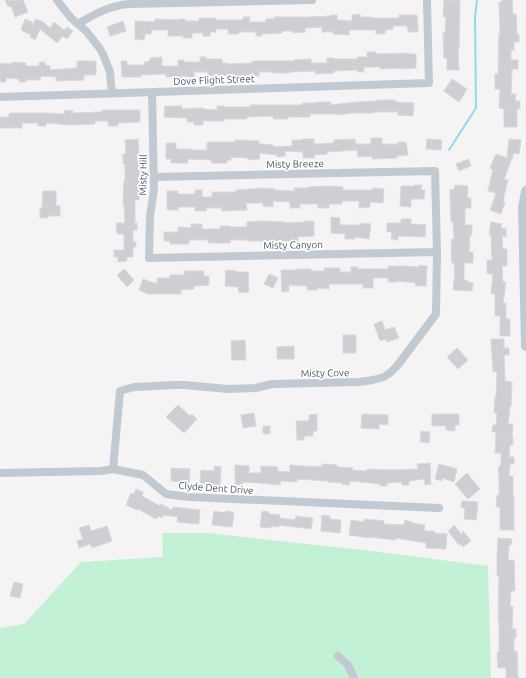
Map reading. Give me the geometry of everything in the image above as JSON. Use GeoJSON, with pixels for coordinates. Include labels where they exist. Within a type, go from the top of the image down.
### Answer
{"type":"FeatureCollection","features":[{"type":"Feature","properties":{"kind":"street"},"geometry":{"type":"LineString","coordinates":[[57,0],[71,18],[92,38],[103,54],[110,72],[112,94]]}},
{"type":"Feature","properties":{"kind":"street"},"geometry":{"type":"LineString","coordinates":[[78,24],[104,10],[129,4],[312,0]]}},
{"type":"Feature","properties":{"kind":"street","name":"Dove Flight Street"},"geometry":{"type":"LineString","coordinates":[[0,97],[429,83],[427,0]]}},
{"type":"Feature","properties":{"kind":"street","name":"Misty Hill"},"geometry":{"type":"LineString","coordinates":[[149,258],[150,216],[154,189],[152,92]]}},
{"type":"Feature","properties":{"kind":"street","name":"Misty Breeze"},"geometry":{"type":"LineString","coordinates":[[154,177],[435,171]]}},
{"type":"Feature","properties":{"kind":"street","name":"Misty Cove"},"geometry":{"type":"LineString","coordinates":[[113,469],[120,391],[134,387],[174,385],[228,389],[256,388],[272,384],[359,382],[384,377],[391,372],[436,314],[437,252],[435,171]]}},
{"type":"Feature","properties":{"kind":"street"},"geometry":{"type":"LineString","coordinates":[[526,191],[523,208],[526,346]]}},
{"type":"Feature","properties":{"kind":"street","name":"Misty Canyon"},"geometry":{"type":"LineString","coordinates":[[149,258],[437,252]]}},
{"type":"Feature","properties":{"kind":"street","name":"Clyde Dent Drive"},"geometry":{"type":"LineString","coordinates":[[0,473],[101,471],[113,469],[143,475],[166,494],[189,497],[439,508]]}},
{"type":"Feature","properties":{"kind":"street"},"geometry":{"type":"LineString","coordinates":[[338,656],[348,665],[354,678]]}},
{"type":"Feature","properties":{"kind":"green space"},"geometry":{"type":"Polygon","coordinates":[[[162,533],[207,533],[372,551],[488,566],[491,678],[0,678],[0,628],[24,624],[81,562],[163,557],[162,533]]]}},
{"type":"Feature","properties":{"kind":"building"},"geometry":{"type":"Polygon","coordinates":[[[5,0],[23,0],[28,12],[15,17],[11,6],[8,7],[5,0]]]}},
{"type":"Feature","properties":{"kind":"building"},"geometry":{"type":"Polygon","coordinates":[[[444,0],[460,0],[458,50],[459,70],[447,70],[447,58],[444,58],[443,33],[445,33],[446,17],[443,17],[444,0]]]}},
{"type":"Feature","properties":{"kind":"building"},"geometry":{"type":"Polygon","coordinates":[[[502,0],[512,0],[513,14],[516,14],[517,34],[519,34],[519,42],[514,42],[514,50],[511,50],[511,60],[518,60],[518,69],[512,69],[511,94],[516,94],[515,101],[520,101],[520,109],[517,109],[517,127],[504,127],[504,109],[499,108],[500,89],[495,89],[495,74],[498,74],[500,34],[499,2],[502,2],[502,0]]]}},
{"type":"Feature","properties":{"kind":"building"},"geometry":{"type":"Polygon","coordinates":[[[360,14],[360,17],[371,18],[399,18],[399,15],[417,15],[418,32],[408,32],[407,26],[393,26],[393,29],[385,30],[385,34],[376,34],[376,30],[349,30],[349,35],[333,34],[333,32],[322,32],[322,27],[305,28],[305,32],[293,33],[293,31],[282,31],[282,33],[262,34],[262,36],[256,36],[256,32],[239,32],[239,34],[228,34],[228,29],[216,29],[216,32],[210,32],[210,36],[203,36],[203,33],[192,33],[192,38],[183,38],[183,36],[168,36],[168,30],[152,30],[151,34],[145,34],[144,40],[135,39],[135,21],[155,22],[155,19],[185,19],[185,21],[199,21],[199,18],[216,18],[216,20],[243,20],[243,17],[250,17],[249,22],[266,22],[266,19],[274,19],[274,17],[337,15],[337,20],[352,21],[352,15],[360,14]]]}},
{"type":"Feature","properties":{"kind":"building"},"geometry":{"type":"Polygon","coordinates":[[[25,19],[32,22],[33,25],[36,19],[43,22],[50,28],[54,22],[64,30],[67,27],[73,31],[67,39],[63,36],[57,43],[40,29],[35,40],[30,37],[31,35],[21,30],[25,19]]]}},
{"type":"Feature","properties":{"kind":"building"},"geometry":{"type":"Polygon","coordinates":[[[123,21],[126,31],[110,36],[107,27],[123,21]]]}},
{"type":"Feature","properties":{"kind":"building"},"geometry":{"type":"Polygon","coordinates":[[[367,52],[376,52],[376,54],[416,54],[416,68],[380,69],[380,67],[364,67],[364,72],[357,72],[357,70],[315,74],[315,71],[289,73],[259,72],[259,76],[208,76],[208,72],[194,72],[194,77],[166,77],[166,74],[141,75],[141,77],[122,77],[121,61],[127,61],[127,65],[145,65],[144,62],[150,61],[150,58],[162,57],[162,66],[178,66],[178,60],[184,60],[184,62],[200,62],[200,57],[206,57],[206,59],[222,59],[222,63],[227,64],[252,63],[252,61],[294,61],[311,59],[311,63],[327,63],[327,58],[357,59],[357,57],[367,57],[367,52]]]}},
{"type":"Feature","properties":{"kind":"building"},"geometry":{"type":"Polygon","coordinates":[[[77,61],[96,61],[96,75],[84,75],[84,80],[56,81],[56,77],[41,76],[40,80],[26,80],[26,82],[19,82],[19,79],[6,78],[6,82],[0,82],[0,63],[26,63],[26,66],[39,66],[39,62],[45,62],[45,65],[50,66],[50,70],[77,68],[77,61]]]}},
{"type":"Feature","properties":{"kind":"building"},"geometry":{"type":"Polygon","coordinates":[[[452,79],[467,89],[459,102],[444,91],[452,79]]]}},
{"type":"Feature","properties":{"kind":"building"},"geometry":{"type":"Polygon","coordinates":[[[377,100],[396,100],[396,102],[414,103],[413,116],[398,115],[398,112],[353,113],[337,115],[310,114],[310,117],[288,117],[288,119],[273,119],[273,116],[247,117],[247,119],[224,119],[224,121],[203,121],[203,125],[194,125],[194,122],[187,122],[187,118],[164,117],[165,106],[182,106],[182,109],[203,108],[217,110],[217,106],[250,107],[250,105],[302,105],[302,103],[315,102],[331,102],[331,105],[377,100]]]}},
{"type":"Feature","properties":{"kind":"building"},"geometry":{"type":"Polygon","coordinates":[[[65,110],[73,111],[73,113],[102,112],[102,110],[140,110],[140,122],[118,123],[118,126],[108,126],[108,121],[95,121],[95,124],[72,125],[46,123],[46,126],[38,126],[38,123],[22,123],[22,128],[0,128],[0,117],[9,117],[9,113],[64,114],[65,110]]]}},
{"type":"Feature","properties":{"kind":"building"},"geometry":{"type":"Polygon","coordinates":[[[371,138],[382,138],[382,144],[398,144],[398,142],[406,142],[408,155],[397,156],[397,158],[372,159],[372,156],[358,157],[357,150],[327,152],[327,154],[314,155],[314,158],[303,158],[303,152],[285,151],[285,156],[277,157],[277,155],[259,153],[260,159],[248,160],[248,158],[231,157],[231,160],[227,160],[227,163],[211,163],[212,160],[187,159],[188,163],[171,163],[171,159],[166,159],[166,143],[176,143],[176,149],[207,150],[207,142],[235,142],[235,140],[259,141],[259,144],[273,145],[273,147],[292,146],[292,140],[302,139],[314,139],[314,144],[334,143],[334,140],[355,139],[356,144],[371,144],[371,138]]]}},
{"type":"Feature","properties":{"kind":"building"},"geometry":{"type":"Polygon","coordinates":[[[138,139],[140,192],[139,200],[135,200],[135,223],[137,223],[137,230],[133,230],[133,242],[136,242],[136,247],[133,247],[133,257],[127,257],[127,261],[118,262],[118,257],[114,257],[114,250],[124,250],[124,234],[117,234],[116,223],[125,223],[123,205],[125,164],[123,164],[123,154],[126,154],[125,140],[138,139]]]}},
{"type":"Feature","properties":{"kind":"building"},"geometry":{"type":"Polygon","coordinates":[[[427,139],[442,140],[441,150],[426,149],[427,139]]]}},
{"type":"Feature","properties":{"kind":"building"},"geometry":{"type":"Polygon","coordinates":[[[509,139],[521,140],[519,154],[514,153],[504,179],[508,180],[503,201],[505,202],[501,214],[490,210],[496,193],[488,191],[493,170],[490,168],[496,154],[507,158],[509,139]]]}},
{"type":"Feature","properties":{"kind":"building"},"geometry":{"type":"Polygon","coordinates":[[[468,159],[471,166],[459,171],[456,164],[468,159]]]}},
{"type":"Feature","properties":{"kind":"building"},"geometry":{"type":"Polygon","coordinates":[[[422,185],[421,190],[425,190],[424,199],[411,199],[411,207],[400,206],[401,186],[422,185]]]}},
{"type":"Feature","properties":{"kind":"building"},"geometry":{"type":"Polygon","coordinates":[[[455,185],[468,186],[467,198],[471,198],[471,208],[465,208],[465,225],[472,225],[469,252],[473,252],[473,263],[464,263],[464,280],[468,280],[468,282],[473,283],[472,291],[453,290],[455,279],[451,249],[452,239],[454,239],[453,222],[451,222],[450,189],[454,190],[455,185]]]}},
{"type":"Feature","properties":{"kind":"building"},"geometry":{"type":"Polygon","coordinates":[[[327,186],[343,187],[343,190],[373,190],[373,188],[384,189],[383,203],[370,202],[370,207],[359,208],[359,201],[342,201],[342,204],[329,204],[329,208],[318,208],[318,204],[300,204],[300,208],[290,208],[290,202],[273,201],[273,207],[263,206],[263,203],[246,203],[247,210],[222,211],[222,208],[206,208],[206,211],[195,211],[195,207],[178,207],[178,210],[167,210],[167,191],[178,191],[178,194],[195,194],[195,190],[202,190],[202,197],[212,197],[212,192],[236,192],[236,190],[263,188],[294,191],[294,188],[327,186]]]}},
{"type":"Feature","properties":{"kind":"building"},"geometry":{"type":"Polygon","coordinates":[[[43,191],[56,191],[56,206],[60,206],[60,216],[40,218],[43,191]]]}},
{"type":"Feature","properties":{"kind":"building"},"geometry":{"type":"Polygon","coordinates":[[[331,217],[340,218],[340,225],[359,225],[360,223],[371,224],[369,239],[355,237],[355,239],[345,239],[345,234],[331,233],[331,217]]]}},
{"type":"Feature","properties":{"kind":"building"},"geometry":{"type":"Polygon","coordinates":[[[401,219],[411,219],[411,224],[426,225],[425,237],[398,236],[398,240],[391,239],[392,232],[387,232],[387,223],[401,223],[401,219]]]}},
{"type":"Feature","properties":{"kind":"building"},"geometry":{"type":"Polygon","coordinates":[[[261,221],[285,223],[314,221],[314,236],[298,237],[298,241],[261,242],[230,240],[230,243],[208,243],[208,240],[189,240],[189,244],[170,244],[170,241],[164,241],[164,232],[178,232],[178,227],[191,228],[191,224],[202,224],[202,229],[220,229],[220,226],[247,227],[247,222],[261,221]]]}},
{"type":"Feature","properties":{"kind":"building"},"geometry":{"type":"Polygon","coordinates":[[[491,222],[502,224],[501,228],[506,229],[506,237],[502,236],[503,249],[507,249],[507,266],[502,266],[503,282],[506,282],[503,303],[506,303],[506,319],[510,319],[510,336],[500,336],[500,316],[495,316],[495,294],[491,294],[493,274],[487,274],[487,260],[492,260],[491,235],[489,235],[491,222]]]}},
{"type":"Feature","properties":{"kind":"building"},"geometry":{"type":"Polygon","coordinates":[[[419,265],[427,266],[426,286],[415,286],[416,283],[398,281],[388,282],[388,278],[373,278],[373,288],[363,288],[363,284],[329,284],[329,289],[317,288],[317,290],[307,290],[307,286],[289,285],[289,291],[282,292],[281,270],[311,269],[311,271],[324,271],[324,268],[340,268],[340,272],[351,272],[351,267],[358,267],[358,269],[388,269],[388,266],[419,267],[419,265]]]}},
{"type":"Feature","properties":{"kind":"building"},"geometry":{"type":"Polygon","coordinates":[[[124,269],[134,280],[127,287],[117,275],[124,269]]]}},
{"type":"Feature","properties":{"kind":"building"},"geometry":{"type":"Polygon","coordinates":[[[226,270],[248,272],[249,292],[239,293],[238,287],[225,286],[226,270]]]}},
{"type":"Feature","properties":{"kind":"building"},"geometry":{"type":"Polygon","coordinates":[[[184,271],[204,271],[204,276],[209,276],[209,285],[194,286],[194,289],[181,290],[181,294],[148,294],[139,290],[143,279],[157,284],[157,278],[170,278],[170,275],[184,275],[184,271]]]}},
{"type":"Feature","properties":{"kind":"building"},"geometry":{"type":"Polygon","coordinates":[[[269,274],[278,278],[273,288],[264,284],[269,274]]]}},
{"type":"Feature","properties":{"kind":"building"},"geometry":{"type":"Polygon","coordinates":[[[382,321],[385,330],[394,327],[399,338],[387,342],[386,339],[380,341],[374,324],[382,321]]]}},
{"type":"Feature","properties":{"kind":"building"},"geometry":{"type":"Polygon","coordinates":[[[343,335],[356,335],[356,353],[343,353],[343,335]]]}},
{"type":"Feature","properties":{"kind":"building"},"geometry":{"type":"Polygon","coordinates":[[[491,339],[504,339],[504,348],[509,348],[509,355],[504,355],[505,381],[512,382],[511,406],[508,424],[513,424],[513,445],[510,445],[509,457],[514,457],[514,464],[510,464],[509,476],[513,476],[514,530],[500,530],[500,507],[496,507],[497,495],[499,496],[498,473],[499,466],[501,466],[501,453],[495,453],[496,432],[492,432],[493,425],[496,425],[497,413],[494,413],[497,372],[493,372],[491,339]]]}},
{"type":"Feature","properties":{"kind":"building"},"geometry":{"type":"Polygon","coordinates":[[[245,340],[246,360],[232,360],[231,341],[245,340]]]}},
{"type":"Feature","properties":{"kind":"building"},"geometry":{"type":"Polygon","coordinates":[[[294,346],[294,359],[277,359],[277,347],[294,346]]]}},
{"type":"Feature","properties":{"kind":"building"},"geometry":{"type":"Polygon","coordinates":[[[457,348],[468,360],[458,369],[447,357],[457,348]]]}},
{"type":"Feature","properties":{"kind":"building"},"geometry":{"type":"Polygon","coordinates":[[[178,405],[190,416],[192,414],[197,419],[184,433],[166,417],[178,405]]]}},
{"type":"Feature","properties":{"kind":"building"},"geometry":{"type":"Polygon","coordinates":[[[254,413],[256,426],[243,428],[241,415],[254,413]]]}},
{"type":"Feature","properties":{"kind":"building"},"geometry":{"type":"Polygon","coordinates":[[[317,414],[317,431],[313,431],[313,436],[304,436],[304,440],[297,440],[296,421],[309,421],[309,415],[317,414]]]}},
{"type":"Feature","properties":{"kind":"building"},"geometry":{"type":"Polygon","coordinates":[[[362,414],[388,415],[388,425],[379,424],[379,429],[361,428],[362,414]]]}},
{"type":"Feature","properties":{"kind":"building"},"geometry":{"type":"Polygon","coordinates":[[[432,414],[459,414],[459,425],[455,425],[455,431],[446,430],[446,426],[432,426],[432,414]]]}},
{"type":"Feature","properties":{"kind":"building"},"geometry":{"type":"Polygon","coordinates":[[[263,426],[270,426],[270,434],[263,434],[263,426]]]}},
{"type":"Feature","properties":{"kind":"building"},"geometry":{"type":"Polygon","coordinates":[[[421,431],[430,432],[429,443],[420,442],[421,431]]]}},
{"type":"Feature","properties":{"kind":"building"},"geometry":{"type":"Polygon","coordinates":[[[430,463],[431,484],[425,485],[424,479],[409,481],[409,485],[402,485],[402,482],[387,483],[387,486],[380,486],[380,484],[350,481],[349,485],[328,481],[297,479],[297,482],[281,481],[280,485],[243,482],[242,485],[235,485],[235,465],[249,466],[249,473],[261,473],[261,466],[278,467],[277,471],[290,472],[290,465],[322,467],[322,464],[353,468],[352,470],[367,471],[367,469],[418,469],[417,464],[430,463]]]}},
{"type":"Feature","properties":{"kind":"building"},"geometry":{"type":"Polygon","coordinates":[[[439,464],[457,469],[454,482],[443,478],[442,481],[435,479],[439,464]]]}},
{"type":"Feature","properties":{"kind":"building"},"geometry":{"type":"Polygon","coordinates":[[[215,466],[221,467],[220,486],[200,483],[201,470],[214,471],[215,466]]]}},
{"type":"Feature","properties":{"kind":"building"},"geometry":{"type":"Polygon","coordinates":[[[171,468],[190,469],[189,484],[171,481],[171,468]]]}},
{"type":"Feature","properties":{"kind":"building"},"geometry":{"type":"Polygon","coordinates":[[[467,473],[480,489],[468,499],[455,484],[467,473]]]}},
{"type":"Feature","properties":{"kind":"building"},"geometry":{"type":"Polygon","coordinates":[[[136,489],[143,492],[142,496],[160,506],[161,504],[172,510],[173,507],[200,510],[199,524],[177,522],[178,517],[164,515],[162,518],[158,516],[156,519],[138,509],[137,510],[126,505],[131,493],[134,494],[136,489]]]}},
{"type":"Feature","properties":{"kind":"building"},"geometry":{"type":"Polygon","coordinates":[[[462,501],[478,502],[476,520],[464,519],[465,508],[461,508],[462,501]]]}},
{"type":"Feature","properties":{"kind":"building"},"geometry":{"type":"Polygon","coordinates":[[[214,511],[226,513],[226,511],[234,512],[232,527],[212,525],[214,511]]]}},
{"type":"Feature","properties":{"kind":"building"},"geometry":{"type":"Polygon","coordinates":[[[262,511],[269,512],[269,514],[280,515],[280,518],[295,520],[296,516],[313,518],[311,529],[279,525],[279,527],[271,526],[271,528],[260,527],[262,511]]]}},
{"type":"Feature","properties":{"kind":"building"},"geometry":{"type":"Polygon","coordinates":[[[322,515],[330,516],[330,519],[341,520],[340,533],[321,531],[322,515]]]}},
{"type":"Feature","properties":{"kind":"building"},"geometry":{"type":"Polygon","coordinates":[[[364,519],[384,521],[384,524],[404,525],[405,520],[412,523],[425,525],[424,531],[434,531],[434,533],[447,534],[446,549],[426,548],[426,543],[396,538],[396,540],[349,535],[351,520],[364,522],[364,519]]]}},
{"type":"Feature","properties":{"kind":"building"},"geometry":{"type":"Polygon","coordinates":[[[89,525],[91,531],[107,526],[112,541],[92,548],[90,544],[79,548],[77,541],[83,539],[79,528],[89,525]]]}},
{"type":"Feature","properties":{"kind":"building"},"geometry":{"type":"Polygon","coordinates":[[[454,525],[462,535],[463,531],[471,541],[463,547],[461,544],[459,545],[448,531],[454,525]]]}},
{"type":"Feature","properties":{"kind":"building"},"geometry":{"type":"Polygon","coordinates":[[[498,538],[512,539],[511,545],[509,545],[508,560],[514,560],[515,591],[511,591],[510,606],[513,606],[512,629],[516,629],[516,638],[514,638],[514,652],[517,651],[518,678],[506,678],[506,668],[498,668],[498,538]]]}},
{"type":"Feature","properties":{"kind":"building"},"geometry":{"type":"Polygon","coordinates":[[[14,582],[23,584],[20,598],[10,596],[14,582]]]}},
{"type":"Feature","properties":{"kind":"waterway"},"geometry":{"type":"LineString","coordinates":[[449,150],[476,108],[475,17],[477,0]]}}]}
